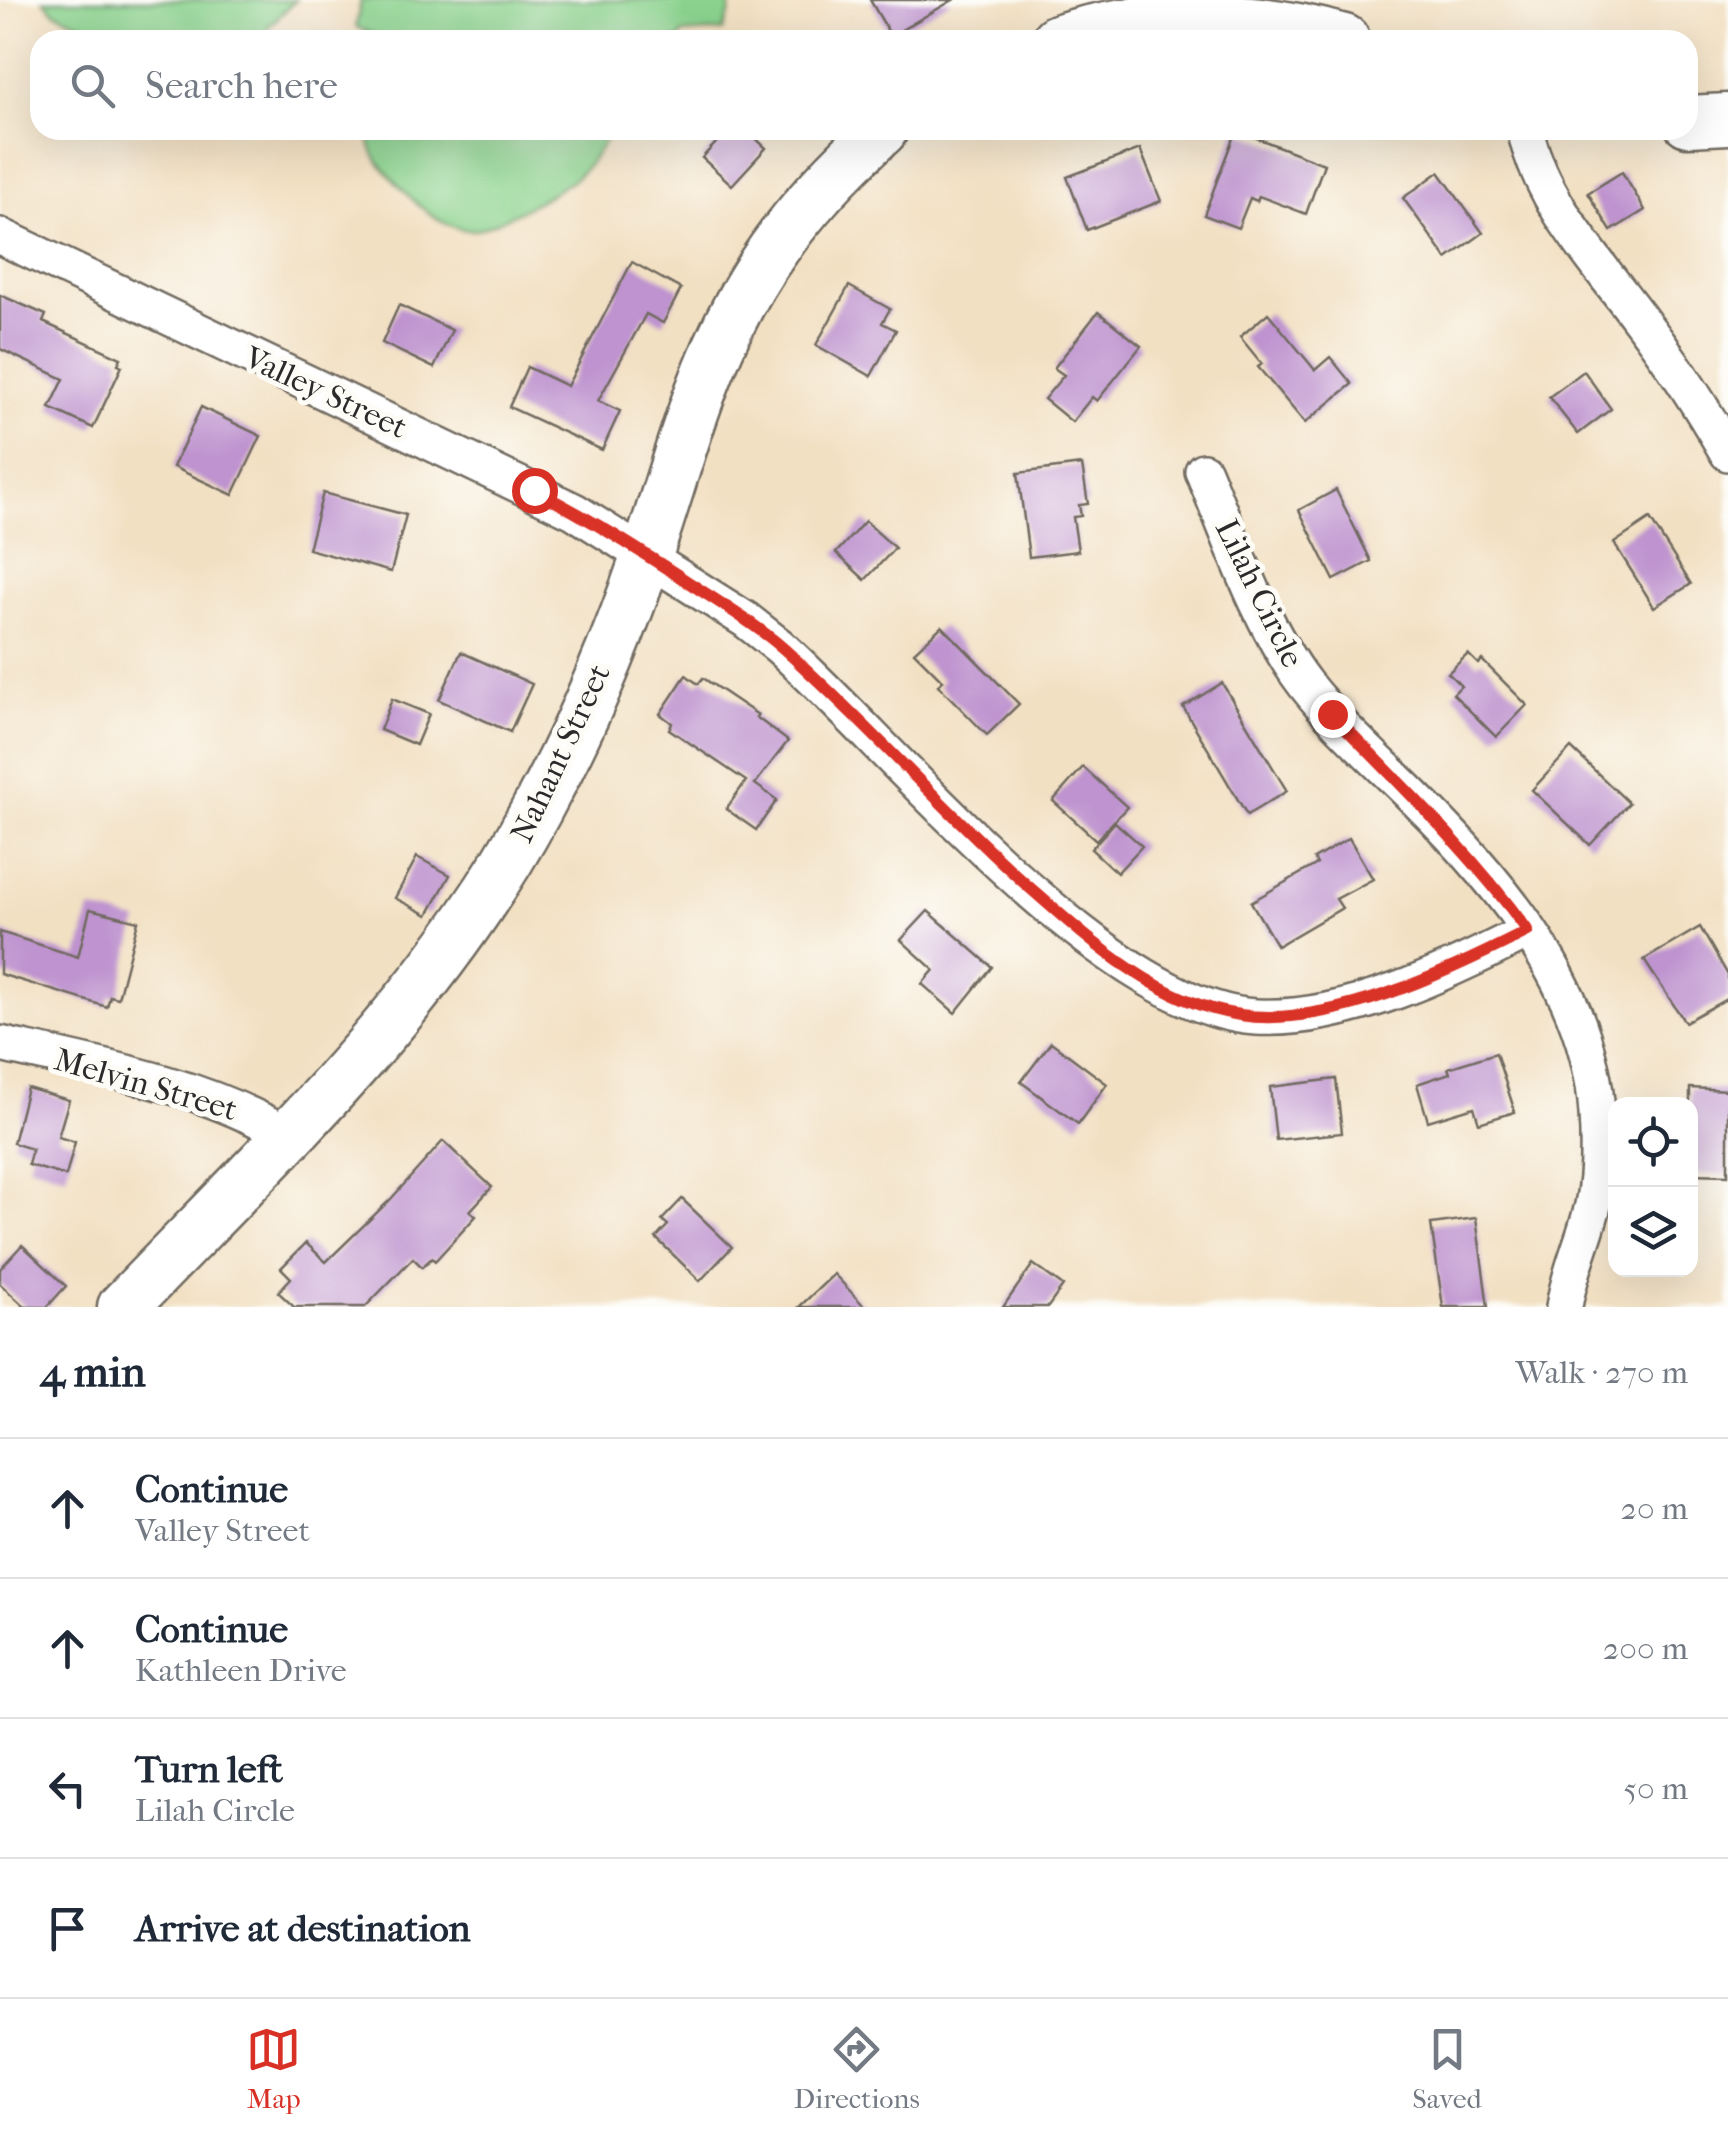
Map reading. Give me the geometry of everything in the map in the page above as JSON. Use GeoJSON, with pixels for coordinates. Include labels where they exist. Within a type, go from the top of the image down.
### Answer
{"type":"FeatureCollection","features":[{"type":"Feature","properties":{"kind":"main road"},"geometry":{"type":"LineString","coordinates":[[1103,30],[1183,20],[1303,30]]}},
{"type":"Feature","properties":{"kind":"main road"},"geometry":{"type":"LineString","coordinates":[[1698,120],[1728,118]]}},
{"type":"Feature","properties":{"kind":"main road","name":"Nahant Street"},"geometry":{"type":"LineString","coordinates":[[123,1307],[380,1036],[488,896],[558,769],[647,555],[689,420],[740,303],[806,205],[872,140]]}},
{"type":"Feature","properties":{"kind":"street"},"geometry":{"type":"LineString","coordinates":[[1528,140],[1537,172],[1555,204],[1664,352],[1728,453]]}},
{"type":"Feature","properties":{"kind":"street","name":"Valley Street"},"geometry":{"type":"LineString","coordinates":[[0,236],[318,390],[493,469],[647,555],[780,646],[972,836],[1062,916],[1138,973],[1196,1004],[1262,1017],[1355,1003],[1457,967],[1528,931]]}},
{"type":"Feature","properties":{"kind":"street","name":"Lilah Circle"},"geometry":{"type":"LineString","coordinates":[[1203,471],[1255,593],[1302,681],[1488,876],[1528,931],[1581,1026],[1598,1114],[1593,1202],[1564,1307]]}},
{"type":"Feature","properties":{"kind":"street","name":"Melvin Street"},"geometry":{"type":"LineString","coordinates":[[0,1044],[192,1092],[238,1108],[288,1136]]}},
{"type":"Feature","properties":{"kind":"green space"},"geometry":{"type":"Polygon","coordinates":[[[43,0],[296,0],[267,30],[96,30],[55,12],[43,0]]]}},
{"type":"Feature","properties":{"kind":"green space"},"geometry":{"type":"Polygon","coordinates":[[[361,0],[730,0],[723,30],[356,27],[361,0]]]}},
{"type":"Feature","properties":{"kind":"green space"},"geometry":{"type":"Polygon","coordinates":[[[369,140],[605,140],[572,179],[510,216],[472,230],[442,222],[424,209],[389,175],[369,140]]]}},
{"type":"Feature","properties":{"kind":"building"},"geometry":{"type":"Polygon","coordinates":[[[870,0],[953,0],[901,30],[888,30],[870,0]]]}},
{"type":"Feature","properties":{"kind":"building"},"geometry":{"type":"Polygon","coordinates":[[[719,140],[758,140],[766,148],[732,185],[702,158],[719,140]]]}},
{"type":"Feature","properties":{"kind":"building"},"geometry":{"type":"Polygon","coordinates":[[[1232,140],[1262,140],[1324,164],[1306,214],[1259,196],[1257,201],[1250,198],[1238,228],[1204,215],[1232,140]]]}},
{"type":"Feature","properties":{"kind":"building"},"geometry":{"type":"Polygon","coordinates":[[[1140,149],[1161,201],[1087,230],[1067,177],[1140,149]]]}},
{"type":"Feature","properties":{"kind":"building"},"geometry":{"type":"Polygon","coordinates":[[[1439,172],[1483,233],[1447,259],[1403,198],[1439,172]]]}},
{"type":"Feature","properties":{"kind":"building"},"geometry":{"type":"Polygon","coordinates":[[[1622,172],[1645,210],[1611,231],[1588,193],[1622,172]]]}},
{"type":"Feature","properties":{"kind":"building"},"geometry":{"type":"Polygon","coordinates":[[[632,262],[681,289],[663,323],[646,314],[598,401],[620,411],[602,450],[509,407],[527,367],[567,386],[632,262]]]}},
{"type":"Feature","properties":{"kind":"building"},"geometry":{"type":"Polygon","coordinates":[[[849,286],[890,309],[882,323],[896,330],[871,376],[816,345],[849,286]]]}},
{"type":"Feature","properties":{"kind":"building"},"geometry":{"type":"Polygon","coordinates":[[[0,295],[46,315],[43,322],[121,358],[118,364],[122,366],[93,428],[50,408],[64,379],[0,349],[0,295]]]}},
{"type":"Feature","properties":{"kind":"building"},"geometry":{"type":"Polygon","coordinates":[[[399,305],[452,330],[434,368],[382,343],[399,305]]]}},
{"type":"Feature","properties":{"kind":"building"},"geometry":{"type":"Polygon","coordinates":[[[1098,312],[1141,346],[1097,401],[1092,397],[1072,422],[1044,399],[1064,375],[1054,368],[1098,312]]]}},
{"type":"Feature","properties":{"kind":"building"},"geometry":{"type":"Polygon","coordinates":[[[1268,313],[1315,370],[1330,357],[1352,384],[1305,423],[1258,367],[1262,364],[1240,337],[1268,313]]]}},
{"type":"Feature","properties":{"kind":"building"},"geometry":{"type":"Polygon","coordinates":[[[1584,371],[1611,409],[1578,434],[1549,397],[1584,371]]]}},
{"type":"Feature","properties":{"kind":"building"},"geometry":{"type":"Polygon","coordinates":[[[201,407],[261,436],[233,495],[173,467],[201,407]]]}},
{"type":"Feature","properties":{"kind":"building"},"geometry":{"type":"Polygon","coordinates":[[[1082,465],[1088,504],[1079,505],[1081,516],[1073,517],[1078,551],[1029,557],[1018,473],[1082,465]]]}},
{"type":"Feature","properties":{"kind":"building"},"geometry":{"type":"Polygon","coordinates":[[[1336,490],[1371,561],[1334,580],[1299,510],[1336,490]]]}},
{"type":"Feature","properties":{"kind":"building"},"geometry":{"type":"Polygon","coordinates":[[[323,493],[406,515],[391,572],[308,549],[323,493]]]}},
{"type":"Feature","properties":{"kind":"building"},"geometry":{"type":"Polygon","coordinates":[[[1650,519],[1691,584],[1654,607],[1614,543],[1650,519]]]}},
{"type":"Feature","properties":{"kind":"building"},"geometry":{"type":"Polygon","coordinates":[[[865,521],[895,548],[865,580],[836,553],[865,521]]]}},
{"type":"Feature","properties":{"kind":"building"},"geometry":{"type":"Polygon","coordinates":[[[942,626],[1019,704],[987,735],[938,685],[943,681],[914,652],[942,626]]]}},
{"type":"Feature","properties":{"kind":"building"},"geometry":{"type":"Polygon","coordinates":[[[461,652],[532,684],[510,732],[439,700],[461,652]]]}},
{"type":"Feature","properties":{"kind":"building"},"geometry":{"type":"Polygon","coordinates":[[[1468,654],[1478,664],[1482,660],[1527,705],[1496,737],[1453,694],[1461,686],[1448,673],[1468,654]]]}},
{"type":"Feature","properties":{"kind":"building"},"geometry":{"type":"Polygon","coordinates":[[[686,675],[698,684],[703,678],[758,715],[788,741],[755,784],[777,800],[756,830],[726,809],[746,781],[669,729],[672,723],[660,714],[686,675]]]}},
{"type":"Feature","properties":{"kind":"building"},"geometry":{"type":"Polygon","coordinates":[[[1222,683],[1287,791],[1247,815],[1183,707],[1222,683]]]}},
{"type":"Feature","properties":{"kind":"building"},"geometry":{"type":"Polygon","coordinates":[[[392,699],[429,714],[416,745],[380,730],[392,699]]]}},
{"type":"Feature","properties":{"kind":"building"},"geometry":{"type":"Polygon","coordinates":[[[1571,748],[1629,803],[1590,845],[1532,790],[1571,748]]]}},
{"type":"Feature","properties":{"kind":"building"},"geometry":{"type":"Polygon","coordinates":[[[1083,767],[1127,807],[1096,840],[1053,801],[1083,767]]]}},
{"type":"Feature","properties":{"kind":"building"},"geometry":{"type":"Polygon","coordinates":[[[1115,822],[1142,846],[1117,873],[1091,849],[1115,822]]]}},
{"type":"Feature","properties":{"kind":"building"},"geometry":{"type":"Polygon","coordinates":[[[1349,838],[1373,879],[1336,899],[1342,908],[1277,946],[1251,902],[1317,864],[1314,859],[1349,838]]]}},
{"type":"Feature","properties":{"kind":"building"},"geometry":{"type":"Polygon","coordinates":[[[417,857],[450,875],[428,915],[395,898],[417,857]]]}},
{"type":"Feature","properties":{"kind":"building"},"geometry":{"type":"Polygon","coordinates":[[[90,909],[138,921],[118,998],[110,996],[107,1007],[0,974],[0,932],[78,957],[90,909]]]}},
{"type":"Feature","properties":{"kind":"building"},"geometry":{"type":"Polygon","coordinates":[[[928,911],[992,967],[955,1013],[922,984],[934,970],[901,940],[928,911]]]}},
{"type":"Feature","properties":{"kind":"building"},"geometry":{"type":"Polygon","coordinates":[[[1700,927],[1728,975],[1728,998],[1685,1022],[1644,960],[1700,927]]]}},
{"type":"Feature","properties":{"kind":"building"},"geometry":{"type":"Polygon","coordinates":[[[1051,1042],[1107,1084],[1078,1124],[1021,1082],[1051,1042]]]}},
{"type":"Feature","properties":{"kind":"building"},"geometry":{"type":"Polygon","coordinates":[[[1496,1053],[1515,1112],[1479,1123],[1474,1107],[1428,1121],[1417,1084],[1450,1073],[1448,1068],[1496,1053]]]}},
{"type":"Feature","properties":{"kind":"building"},"geometry":{"type":"Polygon","coordinates":[[[1336,1079],[1342,1133],[1276,1140],[1270,1087],[1336,1079]]]}},
{"type":"Feature","properties":{"kind":"building"},"geometry":{"type":"Polygon","coordinates":[[[27,1088],[69,1100],[58,1137],[75,1142],[66,1176],[28,1165],[32,1149],[13,1143],[27,1088]]]}},
{"type":"Feature","properties":{"kind":"building"},"geometry":{"type":"Polygon","coordinates":[[[1690,1088],[1728,1090],[1728,1175],[1698,1174],[1698,1097],[1690,1097],[1690,1088]]]}},
{"type":"Feature","properties":{"kind":"building"},"geometry":{"type":"Polygon","coordinates":[[[443,1141],[492,1187],[470,1211],[476,1216],[435,1261],[432,1258],[422,1267],[413,1258],[365,1307],[294,1307],[278,1292],[291,1278],[281,1268],[306,1243],[326,1262],[443,1141]]]}},
{"type":"Feature","properties":{"kind":"building"},"geometry":{"type":"Polygon","coordinates":[[[682,1199],[732,1247],[700,1281],[656,1238],[668,1225],[662,1220],[682,1199]]]}},
{"type":"Feature","properties":{"kind":"building"},"geometry":{"type":"Polygon","coordinates":[[[1476,1218],[1488,1307],[1443,1307],[1431,1224],[1476,1218]]]}},
{"type":"Feature","properties":{"kind":"building"},"geometry":{"type":"Polygon","coordinates":[[[22,1245],[66,1286],[47,1307],[25,1307],[0,1284],[0,1269],[22,1245]]]}},
{"type":"Feature","properties":{"kind":"building"},"geometry":{"type":"Polygon","coordinates":[[[1033,1264],[1063,1286],[1048,1307],[1003,1307],[1033,1264]]]}},
{"type":"Feature","properties":{"kind":"building"},"geometry":{"type":"Polygon","coordinates":[[[834,1274],[865,1307],[799,1307],[834,1274]]]}},
{"type":"Feature","properties":{"kind":"route"},"geometry":{"type":"LineString","coordinates":[[534,490],[613,533],[746,620],[807,671],[972,836],[1062,916],[1165,990],[1220,1011],[1262,1017],[1355,1003],[1457,967],[1528,931],[1454,838],[1332,714]]}}]}
